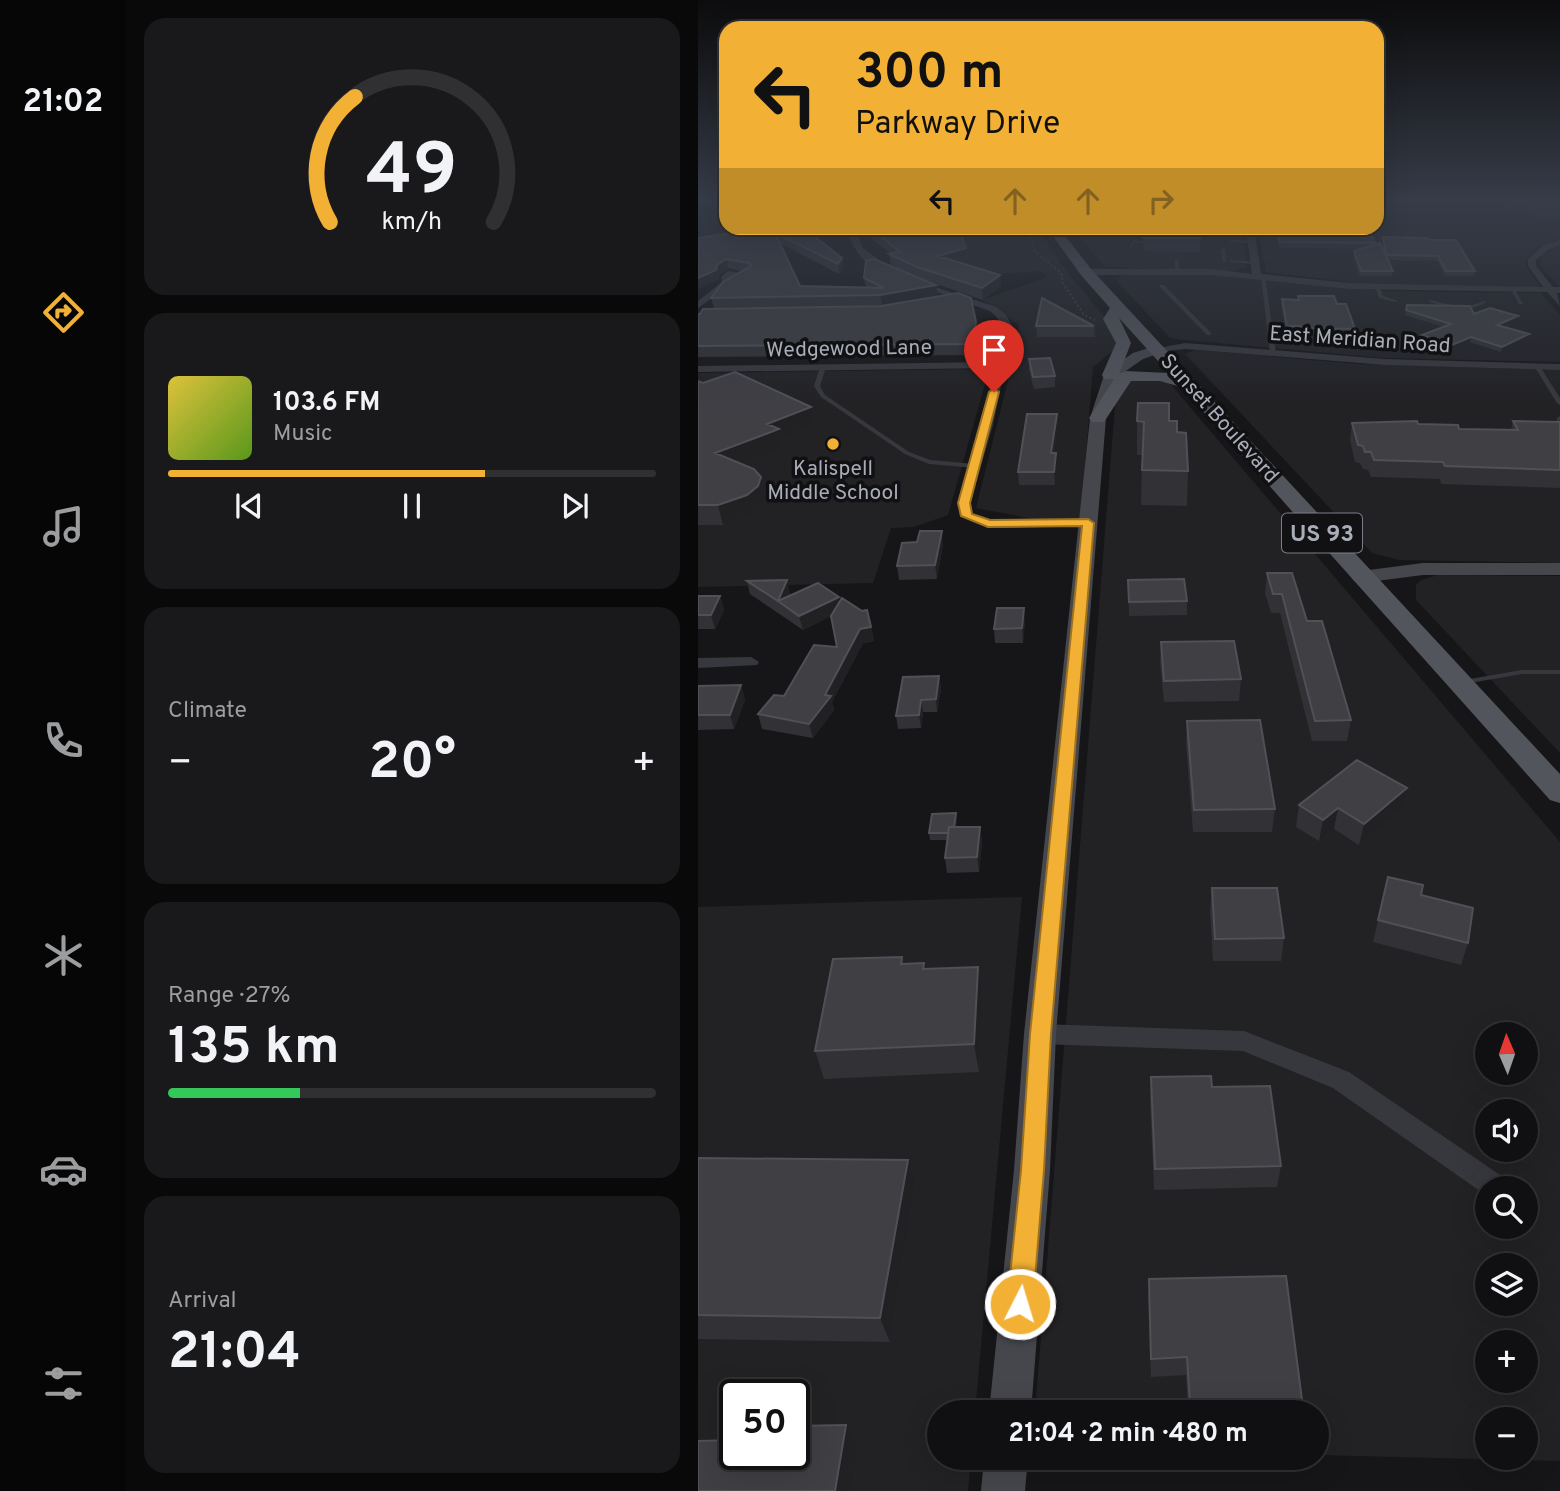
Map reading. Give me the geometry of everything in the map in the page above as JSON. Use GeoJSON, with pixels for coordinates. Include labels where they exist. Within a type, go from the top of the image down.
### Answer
{"type":"FeatureCollection","features":[{"type":"Feature","properties":{"kind":"main road","name":"Sunset Boulevard"},"geometry":{"type":"LineString","coordinates":[[1083,268],[1190,384],[1361,578],[1560,793]]}},
{"type":"Feature","properties":{"kind":"main road"},"geometry":{"type":"LineString","coordinates":[[1011,1400],[1032,1170],[1040,1034],[1098,418],[1113,364],[1124,348],[1124,339],[1111,319],[1119,306]]}},
{"type":"Feature","properties":{"kind":"main road"},"geometry":{"type":"LineString","coordinates":[[1110,375],[1138,356],[1158,349]]}},
{"type":"Feature","properties":{"kind":"main road"},"geometry":{"type":"LineString","coordinates":[[1098,418],[1110,407],[1119,382],[1126,376],[1160,376],[1190,384]]}},
{"type":"Feature","properties":{"kind":"main road"},"geometry":{"type":"LineString","coordinates":[[1361,578],[1423,569],[1560,569]]}},
{"type":"Feature","properties":{"kind":"main road"},"geometry":{"type":"LineString","coordinates":[[1003,1491],[1005,1470]]}},
{"type":"Feature","properties":{"kind":"street"},"geometry":{"type":"LineString","coordinates":[[882,268],[993,309],[1006,322],[1008,332],[1001,365],[964,511],[972,520],[1009,524],[1088,523]]}},
{"type":"Feature","properties":{"kind":"street"},"geometry":{"type":"LineString","coordinates":[[1258,268],[1260,275]]}},
{"type":"Feature","properties":{"kind":"street"},"geometry":{"type":"LineString","coordinates":[[1534,268],[1555,290],[1560,303]]}},
{"type":"Feature","properties":{"kind":"street"},"geometry":{"type":"LineString","coordinates":[[1086,272],[1177,271],[1260,275],[1377,287],[1555,290]]}},
{"type":"Feature","properties":{"kind":"street"},"geometry":{"type":"LineString","coordinates":[[698,305],[727,283]]}},
{"type":"Feature","properties":{"kind":"street"},"geometry":{"type":"LineString","coordinates":[[937,302],[960,297]]}},
{"type":"Feature","properties":{"kind":"street","name":"East Meridian Road"},"geometry":{"type":"LineString","coordinates":[[1158,349],[1185,346],[1385,362],[1560,367]]}},
{"type":"Feature","properties":{"kind":"street","name":"Wedgewood Lane"},"geometry":{"type":"LineString","coordinates":[[698,369],[1001,365]]}},
{"type":"Feature","properties":{"kind":"street"},"geometry":{"type":"LineString","coordinates":[[698,663],[751,662]]}},
{"type":"Feature","properties":{"kind":"street"},"geometry":{"type":"LineString","coordinates":[[1040,1034],[1244,1041],[1341,1080],[1480,1176]]}},
{"type":"Feature","properties":{"kind":"lane"},"geometry":{"type":"LineString","coordinates":[[1260,275],[1273,353]]}},
{"type":"Feature","properties":{"kind":"lane"},"geometry":{"type":"LineString","coordinates":[[1162,286],[1209,334]]}},
{"type":"Feature","properties":{"kind":"lane"},"geometry":{"type":"LineString","coordinates":[[1377,287],[1381,297],[1396,301]]}},
{"type":"Feature","properties":{"kind":"lane"},"geometry":{"type":"LineString","coordinates":[[1512,289],[1521,303]]}},
{"type":"Feature","properties":{"kind":"lane"},"geometry":{"type":"LineString","coordinates":[[1431,301],[1453,307],[1475,308],[1484,302]]}},
{"type":"Feature","properties":{"kind":"lane"},"geometry":{"type":"LineString","coordinates":[[1537,366],[1560,403]]}},
{"type":"Feature","properties":{"kind":"lane"},"geometry":{"type":"LineString","coordinates":[[823,367],[817,386],[823,396],[907,453],[929,462],[975,466]]}},
{"type":"Feature","properties":{"kind":"lane"},"geometry":{"type":"LineString","coordinates":[[1458,682],[1522,672],[1560,672]]}},
{"type":"Feature","properties":{"kind":"lane"},"geometry":{"type":"LineString","coordinates":[[1003,1491],[1015,1491]]}},
{"type":"Feature","properties":{"kind":"path"},"geometry":{"type":"LineString","coordinates":[[1055,268],[1061,273],[1063,283],[1084,315],[1101,323]]}},
{"type":"Feature","properties":{"kind":"shaded area"},"geometry":{"type":"Polygon","coordinates":[[[967,268],[1064,268],[1125,341],[1093,367],[1080,528],[976,508],[1013,361],[1019,325],[982,300],[1048,277],[1041,271],[981,275],[967,268]]]}},
{"type":"Feature","properties":{"kind":"shaded area"},"geometry":{"type":"Polygon","coordinates":[[[1124,268],[1245,268],[1233,271],[1124,268]]]}},
{"type":"Feature","properties":{"kind":"shaded area"},"geometry":{"type":"Polygon","coordinates":[[[1265,268],[1527,268],[1540,286],[1358,283],[1266,272],[1265,268]]]}},
{"type":"Feature","properties":{"kind":"shaded area"},"geometry":{"type":"Polygon","coordinates":[[[1542,268],[1560,268],[1560,287],[1542,268]]]}},
{"type":"Feature","properties":{"kind":"shaded area"},"geometry":{"type":"Polygon","coordinates":[[[1221,275],[1389,291],[1541,293],[1560,315],[1560,362],[1382,358],[1175,339],[1169,337],[1117,281],[1121,276],[1221,275]]]}},
{"type":"Feature","properties":{"kind":"shaded area"},"geometry":{"type":"Polygon","coordinates":[[[1195,350],[1359,364],[1560,370],[1560,563],[1399,560],[1372,553],[1185,354],[1195,350]]]}},
{"type":"Feature","properties":{"kind":"shaded area","name":"Kalispell Middle School"},"geometry":{"type":"Polygon","coordinates":[[[989,370],[948,515],[914,527],[891,528],[873,583],[698,587],[698,373],[989,370]]]}},
{"type":"Feature","properties":{"kind":"shaded area"},"geometry":{"type":"Polygon","coordinates":[[[1143,377],[1167,380],[1560,842],[1560,1461],[1538,1460],[1538,1407],[1475,1407],[1475,1459],[1329,1455],[1329,1400],[1036,1400],[1115,406],[1123,383],[1143,377]]]}},
{"type":"Feature","properties":{"kind":"shaded area"},"geometry":{"type":"Polygon","coordinates":[[[1438,575],[1560,576],[1560,753],[1416,600],[1416,585],[1421,580],[1438,575]]]}},
{"type":"Feature","properties":{"kind":"shaded area"},"geometry":{"type":"Polygon","coordinates":[[[1022,897],[976,1400],[927,1400],[927,1470],[970,1470],[968,1491],[698,1491],[698,907],[1022,897]]]}},
{"type":"Feature","properties":{"kind":"building"},"geometry":{"type":"Polygon","coordinates":[[[698,268],[716,268],[716,270],[698,278],[698,268]]]}},
{"type":"Feature","properties":{"kind":"building"},"geometry":{"type":"Polygon","coordinates":[[[748,268],[791,268],[800,286],[884,288],[864,278],[865,268],[894,268],[936,285],[880,295],[711,298],[723,282],[748,268]]]}},
{"type":"Feature","properties":{"kind":"building"},"geometry":{"type":"Polygon","coordinates":[[[919,268],[976,268],[1000,275],[982,288],[919,268]]]}},
{"type":"Feature","properties":{"kind":"building"},"geometry":{"type":"Polygon","coordinates":[[[1360,268],[1391,268],[1393,271],[1361,271],[1360,268]]]}},
{"type":"Feature","properties":{"kind":"building"},"geometry":{"type":"Polygon","coordinates":[[[1444,268],[1473,268],[1475,271],[1446,271],[1444,268]]]}},
{"type":"Feature","properties":{"kind":"building"},"geometry":{"type":"Polygon","coordinates":[[[958,293],[971,298],[976,322],[972,344],[698,346],[698,314],[703,309],[881,306],[958,293]]]}},
{"type":"Feature","properties":{"kind":"building"},"geometry":{"type":"Polygon","coordinates":[[[1298,296],[1334,296],[1337,304],[1346,304],[1355,329],[1287,326],[1282,299],[1299,300],[1298,296]]]}},
{"type":"Feature","properties":{"kind":"building"},"geometry":{"type":"Polygon","coordinates":[[[1042,298],[1094,326],[1036,326],[1042,298]]]}},
{"type":"Feature","properties":{"kind":"building"},"geometry":{"type":"Polygon","coordinates":[[[1407,305],[1470,306],[1474,314],[1490,308],[1518,316],[1497,325],[1529,334],[1502,347],[1471,337],[1452,345],[1422,335],[1451,324],[1406,310],[1407,305]]]}},
{"type":"Feature","properties":{"kind":"building"},"geometry":{"type":"Polygon","coordinates":[[[1050,358],[1055,376],[1033,377],[1029,359],[1050,358]]]}},
{"type":"Feature","properties":{"kind":"building"},"geometry":{"type":"Polygon","coordinates":[[[735,372],[811,407],[767,424],[779,429],[715,453],[754,469],[761,477],[758,486],[747,495],[718,505],[698,505],[698,381],[703,383],[735,372]]]}},
{"type":"Feature","properties":{"kind":"building"},"geometry":{"type":"Polygon","coordinates":[[[1138,403],[1169,403],[1169,421],[1177,421],[1177,432],[1186,433],[1188,471],[1142,470],[1144,422],[1137,421],[1138,403]]]}},
{"type":"Feature","properties":{"kind":"building"},"geometry":{"type":"Polygon","coordinates":[[[1027,414],[1057,414],[1051,453],[1056,453],[1054,472],[1018,472],[1027,414]]]}},
{"type":"Feature","properties":{"kind":"building"},"geometry":{"type":"Polygon","coordinates":[[[1417,421],[1418,424],[1458,425],[1459,429],[1518,430],[1513,421],[1560,422],[1560,470],[1445,466],[1443,462],[1374,460],[1371,452],[1365,452],[1363,446],[1358,445],[1352,423],[1417,421]]]}},
{"type":"Feature","properties":{"kind":"building"},"geometry":{"type":"Polygon","coordinates":[[[920,531],[942,531],[935,565],[897,566],[902,543],[917,542],[920,531]]]}},
{"type":"Feature","properties":{"kind":"building"},"geometry":{"type":"Polygon","coordinates":[[[1267,573],[1292,573],[1307,621],[1322,621],[1351,720],[1315,721],[1282,594],[1273,594],[1267,573]]]}},
{"type":"Feature","properties":{"kind":"building"},"geometry":{"type":"Polygon","coordinates":[[[1184,579],[1187,601],[1129,602],[1128,580],[1184,579]]]}},
{"type":"Feature","properties":{"kind":"building"},"geometry":{"type":"Polygon","coordinates":[[[787,580],[778,601],[747,581],[787,580]]]}},
{"type":"Feature","properties":{"kind":"building"},"geometry":{"type":"Polygon","coordinates":[[[818,583],[839,597],[799,616],[778,601],[818,583]]]}},
{"type":"Feature","properties":{"kind":"building"},"geometry":{"type":"Polygon","coordinates":[[[698,596],[720,596],[711,615],[698,615],[698,596]]]}},
{"type":"Feature","properties":{"kind":"building"},"geometry":{"type":"Polygon","coordinates":[[[842,598],[862,611],[867,610],[871,627],[860,629],[825,695],[831,696],[809,724],[758,714],[774,695],[784,696],[814,645],[837,647],[831,616],[842,598]]]}},
{"type":"Feature","properties":{"kind":"building"},"geometry":{"type":"Polygon","coordinates":[[[997,608],[1024,608],[1022,628],[994,629],[997,608]]]}},
{"type":"Feature","properties":{"kind":"building"},"geometry":{"type":"Polygon","coordinates":[[[1234,641],[1241,679],[1164,681],[1161,642],[1234,641]]]}},
{"type":"Feature","properties":{"kind":"building"},"geometry":{"type":"Polygon","coordinates":[[[939,676],[936,699],[921,700],[919,715],[896,716],[903,677],[939,676]]]}},
{"type":"Feature","properties":{"kind":"building"},"geometry":{"type":"Polygon","coordinates":[[[741,685],[730,715],[698,715],[698,686],[741,685]]]}},
{"type":"Feature","properties":{"kind":"building"},"geometry":{"type":"Polygon","coordinates":[[[1260,720],[1275,809],[1194,810],[1187,721],[1260,720]]]}},
{"type":"Feature","properties":{"kind":"building"},"geometry":{"type":"Polygon","coordinates":[[[1357,760],[1407,788],[1364,824],[1338,808],[1323,820],[1299,805],[1357,760]]]}},
{"type":"Feature","properties":{"kind":"building"},"geometry":{"type":"Polygon","coordinates":[[[956,813],[954,827],[949,827],[948,833],[929,833],[932,814],[956,813]]]}},
{"type":"Feature","properties":{"kind":"building"},"geometry":{"type":"Polygon","coordinates":[[[949,827],[980,827],[977,857],[945,858],[949,827]]]}},
{"type":"Feature","properties":{"kind":"building"},"geometry":{"type":"Polygon","coordinates":[[[1388,877],[1423,885],[1421,895],[1473,908],[1468,943],[1378,920],[1388,877]]]}},
{"type":"Feature","properties":{"kind":"building"},"geometry":{"type":"Polygon","coordinates":[[[1212,888],[1277,888],[1284,938],[1215,939],[1212,888]]]}},
{"type":"Feature","properties":{"kind":"building"},"geometry":{"type":"Polygon","coordinates":[[[902,957],[901,964],[924,963],[923,969],[978,967],[974,1044],[815,1051],[833,959],[902,957]]]}},
{"type":"Feature","properties":{"kind":"building"},"geometry":{"type":"Polygon","coordinates":[[[1211,1076],[1212,1087],[1270,1086],[1281,1166],[1155,1169],[1151,1077],[1211,1076]]]}},
{"type":"Feature","properties":{"kind":"building"},"geometry":{"type":"Polygon","coordinates":[[[698,1158],[908,1160],[880,1318],[698,1315],[698,1158]]]}},
{"type":"Feature","properties":{"kind":"building"},"geometry":{"type":"Polygon","coordinates":[[[1286,1276],[1302,1400],[1190,1400],[1187,1357],[1151,1359],[1149,1279],[1286,1276]]]}},
{"type":"Feature","properties":{"kind":"building"},"geometry":{"type":"Polygon","coordinates":[[[846,1425],[835,1491],[698,1491],[698,1441],[719,1440],[719,1470],[810,1470],[810,1426],[846,1425]]]}},
{"type":"Feature","properties":{"kind":"place","name":"Kalispell Middle School"},"geometry":{"type":"Point","coordinates":[833,444]}},
{"type":"Feature","properties":{"kind":"route"},"geometry":{"type":"LineString","coordinates":[[994,392],[964,503],[967,516],[988,524],[1088,523],[1040,1034],[1020,1304]]}}]}
